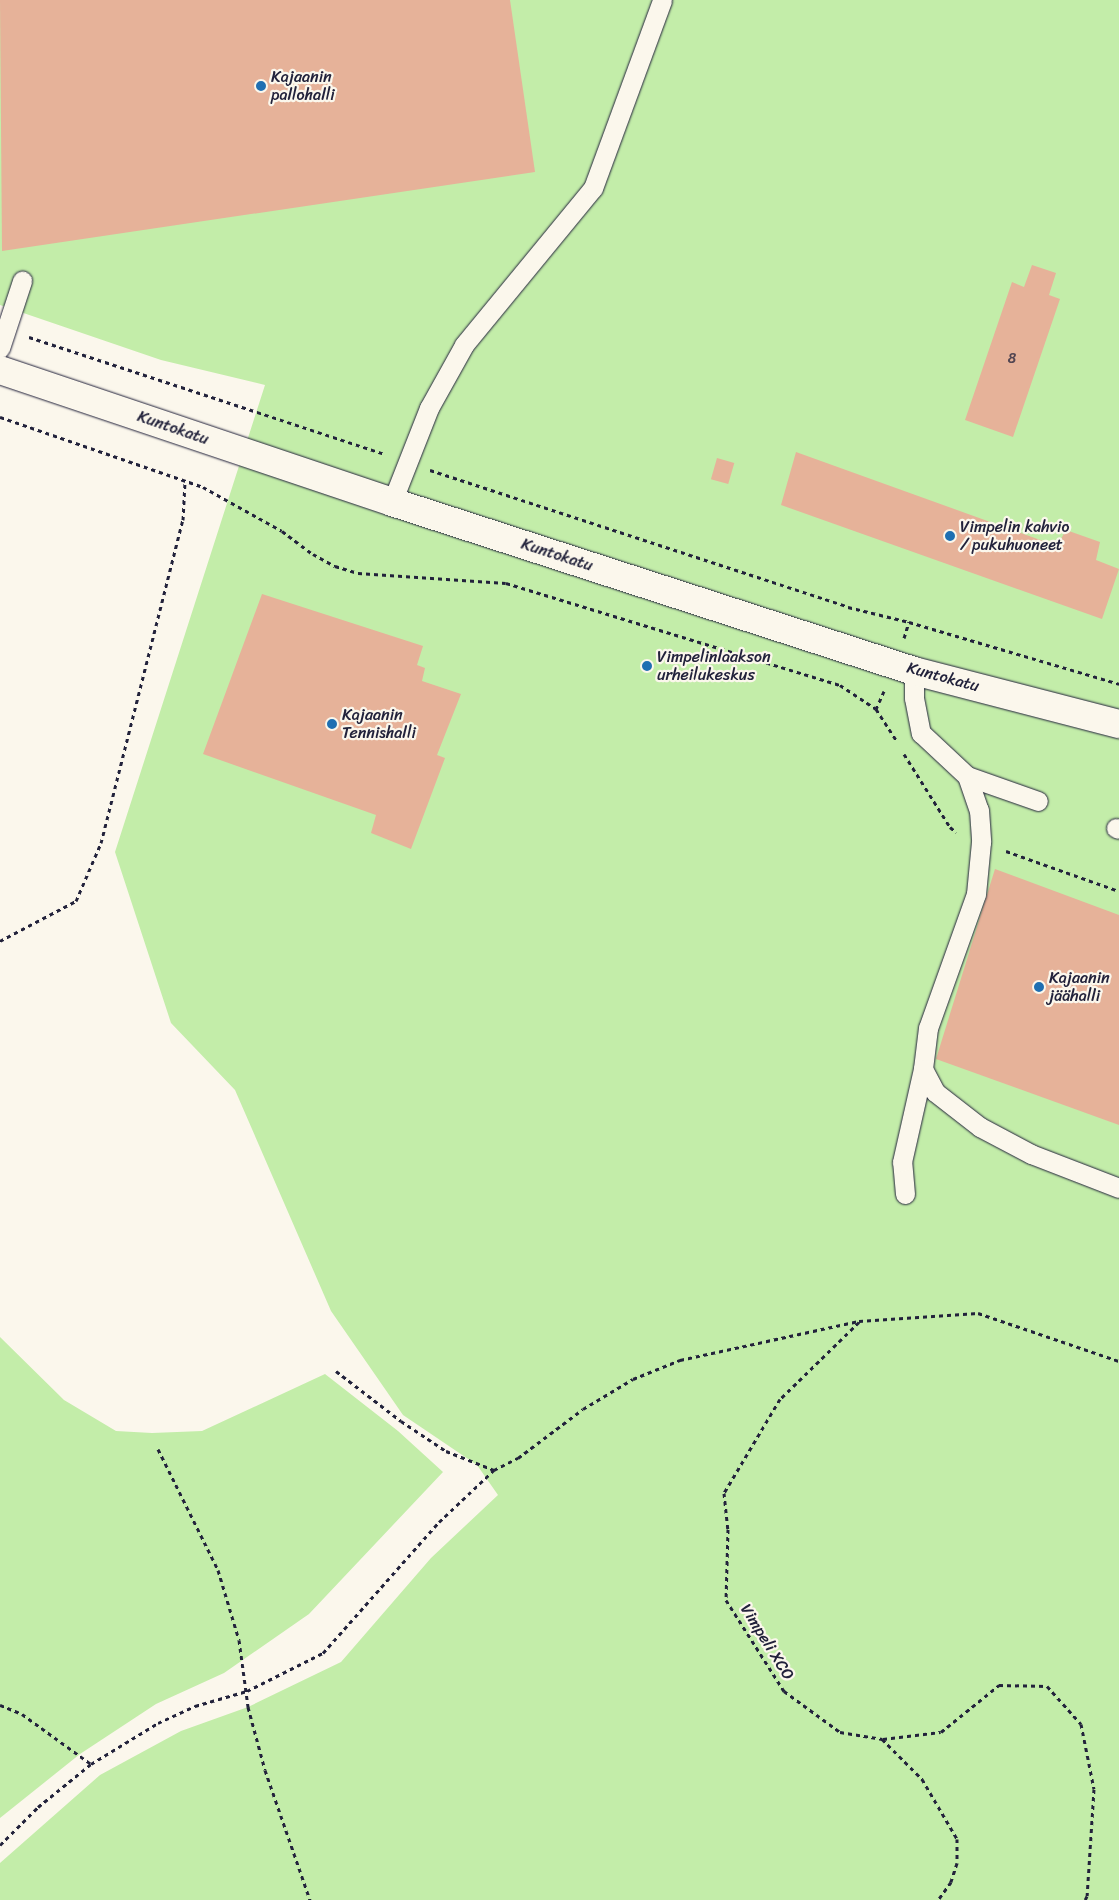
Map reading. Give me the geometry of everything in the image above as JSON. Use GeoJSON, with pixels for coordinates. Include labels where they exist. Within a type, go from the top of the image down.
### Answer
{"type":"FeatureCollection","features":[{"type":"Feature","properties":{"kind":"street","name":"Kuntokatu"},"geometry":{"type":"LineString","coordinates":[[0,370],[392,502],[914,671],[1119,724]]}},
{"type":"Feature","properties":{"kind":"lane"},"geometry":{"type":"LineString","coordinates":[[392,502],[429,408],[464,345],[593,188],[662,0]]}},
{"type":"Feature","properties":{"kind":"lane"},"geometry":{"type":"LineString","coordinates":[[0,348],[22,281]]}},
{"type":"Feature","properties":{"kind":"lane"},"geometry":{"type":"LineString","coordinates":[[905,1194],[902,1162],[923,1069],[928,1028],[976,894],[981,842],[979,810],[966,776],[922,733],[914,698],[914,671]]}},
{"type":"Feature","properties":{"kind":"lane"},"geometry":{"type":"LineString","coordinates":[[966,776],[1038,801]]}},
{"type":"Feature","properties":{"kind":"lane"},"geometry":{"type":"LineString","coordinates":[[923,1069],[936,1092],[980,1127],[1031,1154],[1119,1188]]}},
{"type":"Feature","properties":{"kind":"path"},"geometry":{"type":"LineString","coordinates":[[6,329],[848,607],[909,622],[1119,684]]}},
{"type":"Feature","properties":{"kind":"path"},"geometry":{"type":"LineString","coordinates":[[0,417],[203,487],[282,531],[313,554],[335,566],[358,572],[506,583],[840,685],[876,709]]}},
{"type":"Feature","properties":{"kind":"path"},"geometry":{"type":"LineString","coordinates":[[0,941],[76,901],[101,843],[183,520],[186,481]]}},
{"type":"Feature","properties":{"kind":"path"},"geometry":{"type":"LineString","coordinates":[[0,1845],[38,1807],[91,1764],[158,1724],[195,1706],[247,1690],[323,1653],[439,1522],[494,1470],[518,1458],[583,1409],[633,1379],[680,1360],[859,1321],[978,1313],[1119,1361]]}},
{"type":"Feature","properties":{"kind":"path","name":"Vimpeli XCO"},"geometry":{"type":"LineString","coordinates":[[859,1321],[780,1399],[724,1493],[728,1529],[726,1600],[784,1691],[840,1732],[882,1739],[941,1732],[999,1685],[1047,1686],[1081,1724],[1094,1789],[1087,1896],[1085,1900]]}},
{"type":"Feature","properties":{"kind":"path"},"geometry":{"type":"LineString","coordinates":[[336,1371],[401,1421],[446,1451],[494,1470]]}},
{"type":"Feature","properties":{"kind":"path"},"geometry":{"type":"LineString","coordinates":[[158,1449],[218,1570],[239,1640],[248,1707],[265,1770],[310,1900]]}},
{"type":"Feature","properties":{"kind":"path"},"geometry":{"type":"LineString","coordinates":[[0,1705],[22,1714],[91,1764]]}},
{"type":"Feature","properties":{"kind":"path"},"geometry":{"type":"LineString","coordinates":[[882,1739],[922,1780],[957,1839],[957,1863],[951,1882],[938,1900]]}},
{"type":"Feature","properties":{"kind":"green space","name":"Vimpelinlaakson urheilukeskus"},"geometry":{"type":"Polygon","coordinates":[[[0,0],[1119,0],[1119,1900],[0,1900],[0,1863],[100,1775],[181,1731],[248,1707],[341,1662],[431,1558],[498,1495],[477,1465],[403,1415],[331,1311],[235,1090],[171,1023],[115,852],[265,385],[161,360],[0,305],[0,0]]]}},
{"type":"Feature","properties":{"kind":"green space"},"geometry":{"type":"Polygon","coordinates":[[[0,1337],[64,1400],[116,1431],[152,1433],[202,1431],[325,1374],[398,1431],[443,1472],[309,1614],[224,1673],[156,1704],[80,1754],[0,1818],[0,1337]]]}},
{"type":"Feature","properties":{"kind":"building","name":"Kajaanin pallohalli"},"geometry":{"type":"Polygon","coordinates":[[[0,0],[510,0],[535,172],[2,251],[0,0]]]}},
{"type":"Feature","properties":{"kind":"building"},"geometry":{"type":"Polygon","coordinates":[[[1032,265],[1056,273],[1049,295],[1060,299],[1013,437],[965,420],[1012,282],[1024,287],[1032,265]]]}},
{"type":"Feature","properties":{"kind":"building","name":"Vimpelin kahvio / pukuhuoneet"},"geometry":{"type":"Polygon","coordinates":[[[796,452],[1057,546],[1066,530],[1100,542],[1096,560],[1119,569],[1102,619],[781,505],[796,452]]]}},
{"type":"Feature","properties":{"kind":"building"},"geometry":{"type":"Polygon","coordinates":[[[717,458],[734,463],[728,484],[711,479],[717,458]]]}},
{"type":"Feature","properties":{"kind":"building","name":"Kajaanin Tennishalli"},"geometry":{"type":"Polygon","coordinates":[[[262,594],[423,646],[417,665],[425,668],[422,681],[461,694],[437,755],[445,758],[411,849],[371,833],[376,815],[203,754],[262,594]]]}},
{"type":"Feature","properties":{"kind":"building","name":"Kajaanin jäähalli"},"geometry":{"type":"Polygon","coordinates":[[[995,869],[1119,915],[1119,1125],[936,1059],[995,869]]]}},
{"type":"Feature","properties":{"kind":"place","name":"Kajaanin pallohalli"},"geometry":{"type":"Point","coordinates":[261,86]}},
{"type":"Feature","properties":{"kind":"place","name":"Vimpelin kahvio / pukuhuoneet"},"geometry":{"type":"Point","coordinates":[950,536]}},
{"type":"Feature","properties":{"kind":"place","name":"Vimpelinlaakson urheilukeskus"},"geometry":{"type":"Point","coordinates":[647,666]}},
{"type":"Feature","properties":{"kind":"place","name":"Kajaanin Tennishalli"},"geometry":{"type":"Point","coordinates":[332,724]}},
{"type":"Feature","properties":{"kind":"place","name":"Kajaanin jäähalli"},"geometry":{"type":"Point","coordinates":[1039,987]}}]}
